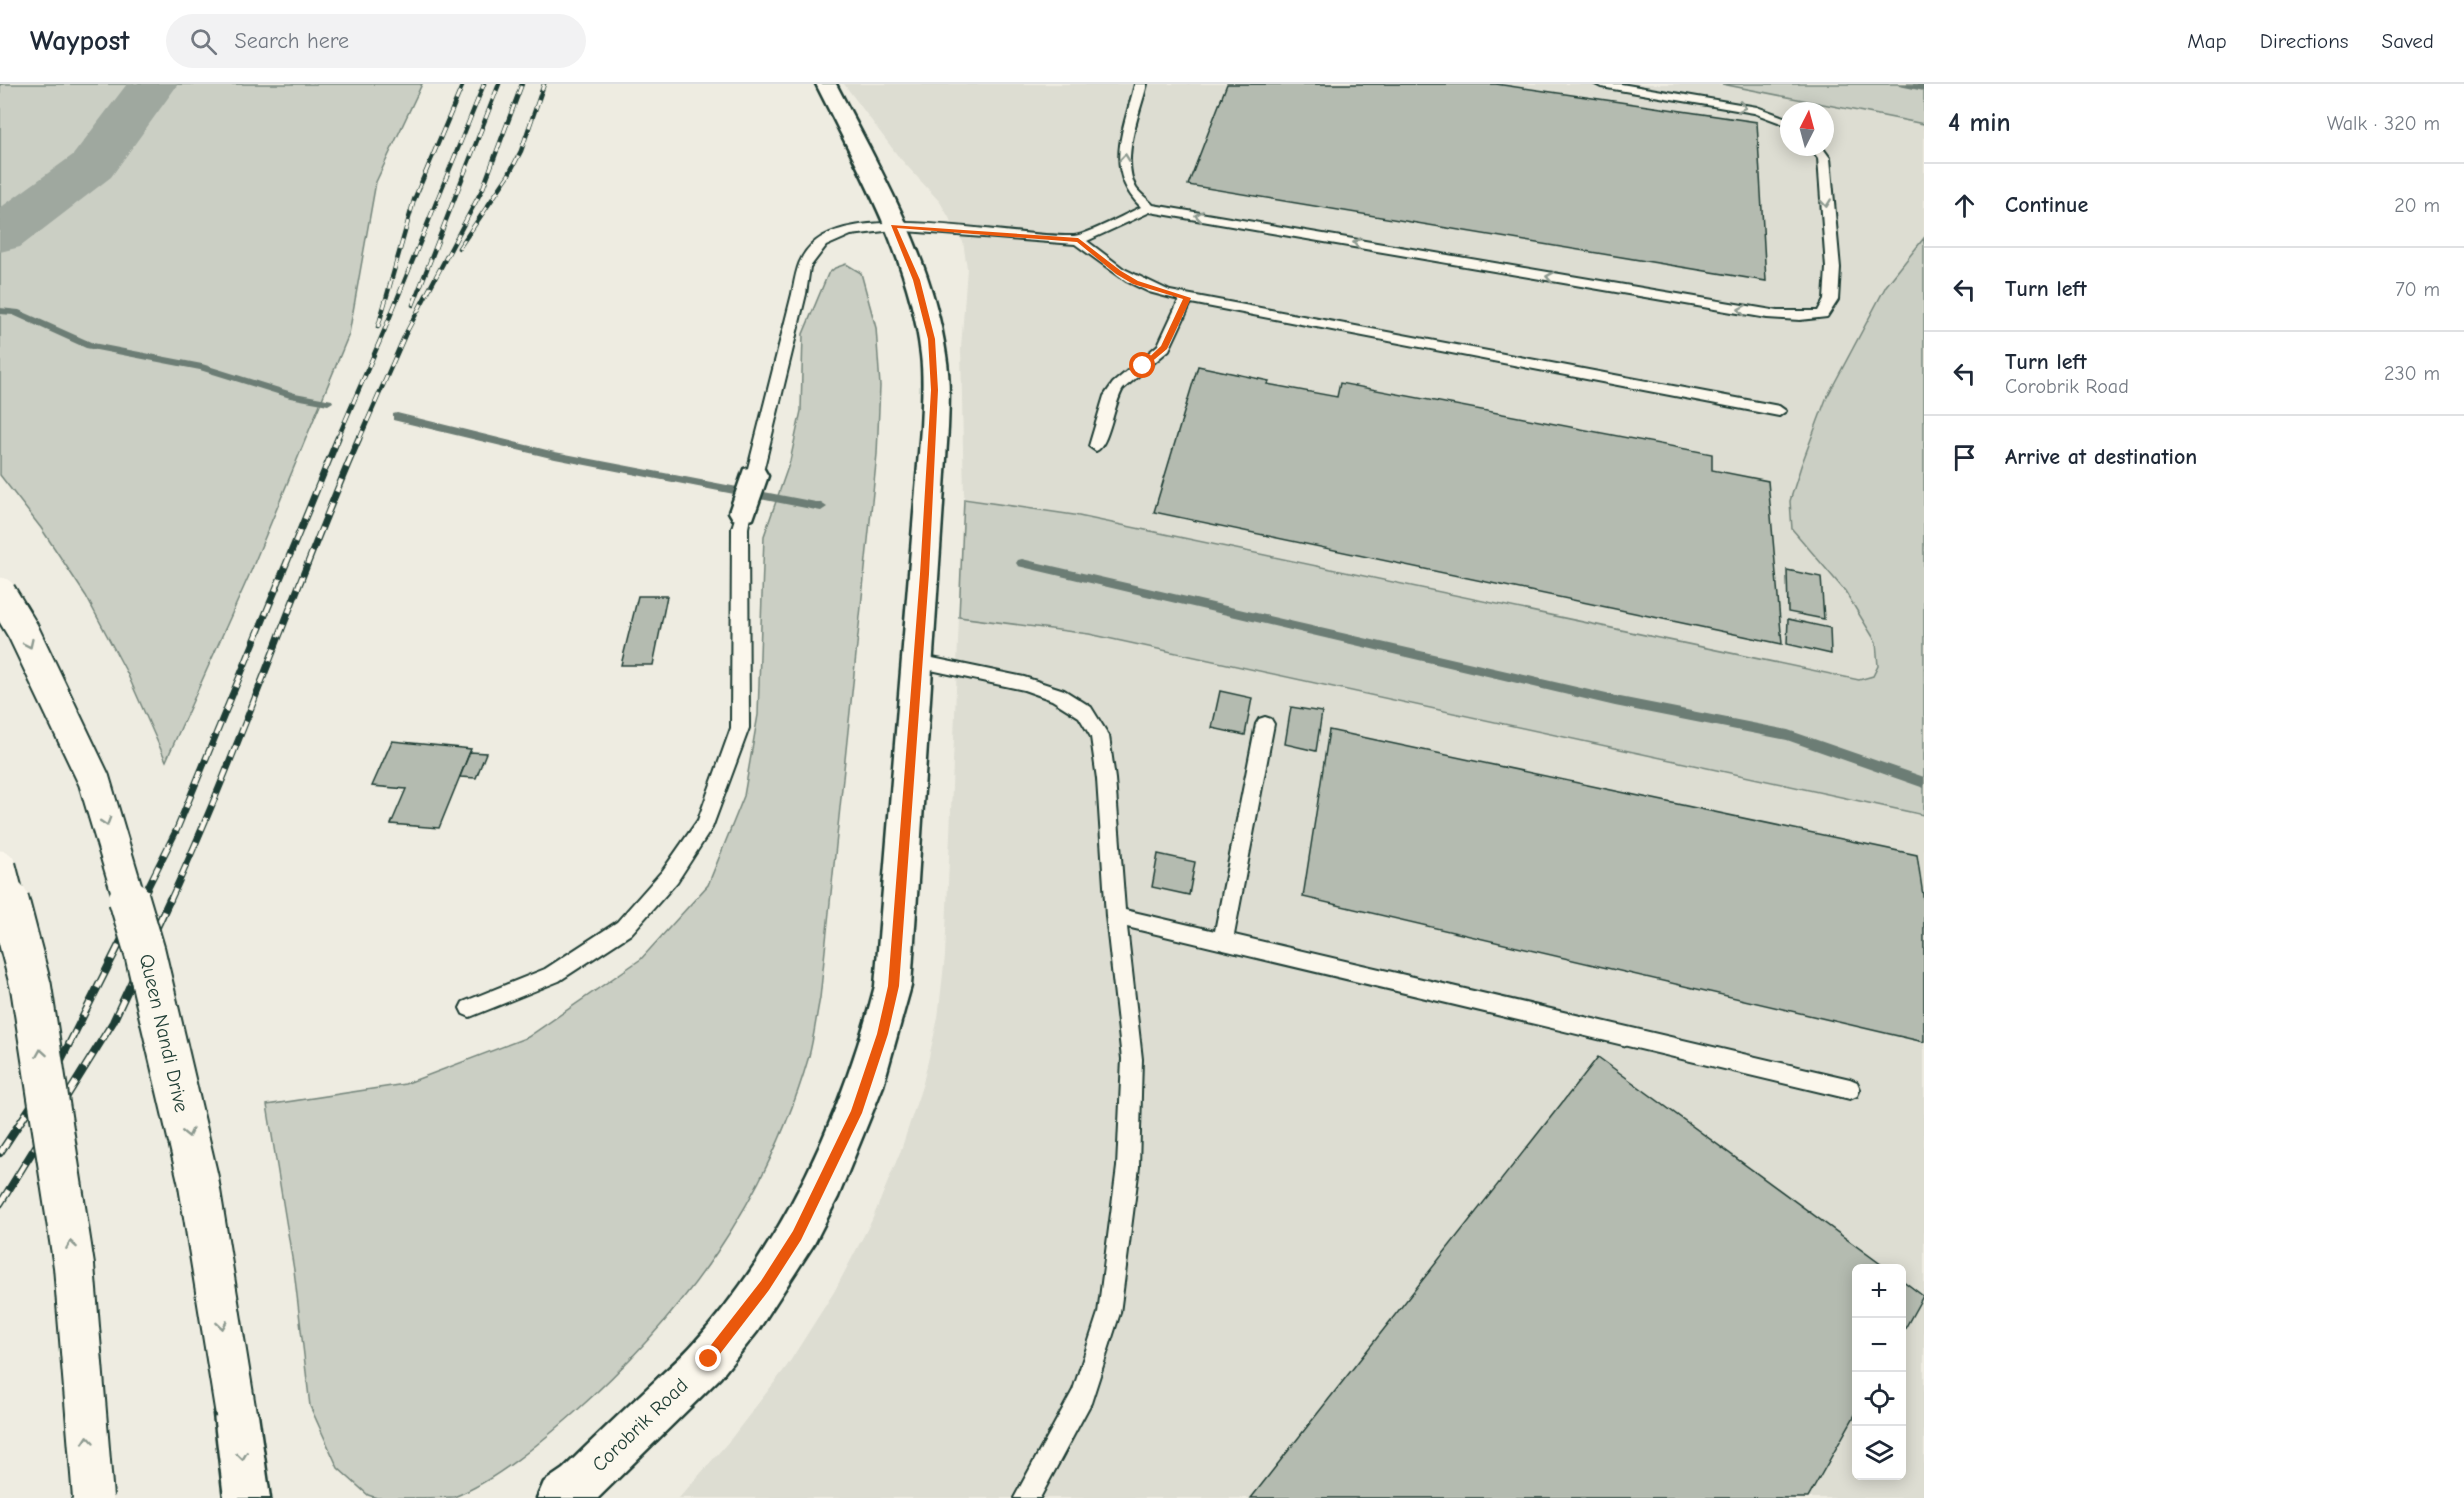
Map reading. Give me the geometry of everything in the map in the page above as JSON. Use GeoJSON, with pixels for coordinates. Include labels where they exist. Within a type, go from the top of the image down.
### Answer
{"type":"FeatureCollection","features":[{"type":"Feature","properties":{"kind":"street","name":"Corobrik Road"},"geometry":{"type":"LineString","coordinates":[[561,1498],[579,1485],[709,1359],[765,1285],[797,1235],[856,1113],[882,1034],[893,986],[918,662],[935,390],[932,339],[917,280],[826,84]]}},
{"type":"Feature","properties":{"kind":"street"},"geometry":{"type":"LineString","coordinates":[[743,512],[754,476]]}},
{"type":"Feature","properties":{"kind":"street","name":"Queen Nandi Drive"},"geometry":{"type":"LineString","coordinates":[[0,593],[23,631],[93,780],[145,953],[198,1179],[248,1498]]}},
{"type":"Feature","properties":{"kind":"street"},"geometry":{"type":"LineString","coordinates":[[0,866],[31,987],[74,1266],[93,1498]]}},
{"type":"Feature","properties":{"kind":"lane"},"geometry":{"type":"LineString","coordinates":[[1141,84],[1124,158],[1125,173],[1131,189],[1149,208]]}},
{"type":"Feature","properties":{"kind":"lane"},"geometry":{"type":"LineString","coordinates":[[1601,84],[1757,110],[1780,119]]}},
{"type":"Feature","properties":{"kind":"lane"},"geometry":{"type":"LineString","coordinates":[[754,476],[800,294],[803,267],[808,257],[821,243],[864,228],[893,226],[1078,240],[1149,208],[1735,309],[1791,317],[1808,317],[1822,314],[1831,300],[1833,268],[1823,156]]}},
{"type":"Feature","properties":{"kind":"lane"},"geometry":{"type":"LineString","coordinates":[[1078,240],[1118,273],[1136,283],[1167,294],[1779,411]]}},
{"type":"Feature","properties":{"kind":"lane"},"geometry":{"type":"LineString","coordinates":[[1096,446],[1111,396],[1118,386],[1164,347],[1187,298]]}},
{"type":"Feature","properties":{"kind":"lane"},"geometry":{"type":"LineString","coordinates":[[470,1008],[552,975],[624,928],[670,876],[705,823],[740,728],[740,528],[743,512]]}},
{"type":"Feature","properties":{"kind":"lane"},"geometry":{"type":"LineString","coordinates":[[918,662],[1024,684],[1058,695],[1085,712],[1100,736],[1106,779],[1116,916],[1132,1059],[1128,1167],[1109,1313],[1083,1395],[1026,1498]]}},
{"type":"Feature","properties":{"kind":"lane"},"geometry":{"type":"LineString","coordinates":[[1223,942],[1265,724]]}},
{"type":"Feature","properties":{"kind":"lane"},"geometry":{"type":"LineString","coordinates":[[1116,916],[1850,1089]]}},
{"type":"Feature","properties":{"kind":"shaded area"},"geometry":{"type":"Polygon","coordinates":[[[0,84],[422,84],[376,182],[349,334],[251,571],[166,761],[127,673],[86,596],[41,528],[0,475],[0,84]]]}},
{"type":"Feature","properties":{"kind":"shaded area"},"geometry":{"type":"Polygon","coordinates":[[[844,84],[1722,84],[1813,102],[1780,102],[1780,156],[1834,156],[1834,106],[1924,124],[1924,238],[1886,286],[1792,529],[1845,591],[1876,642],[1878,666],[1873,676],[1859,680],[1074,515],[964,499],[961,348],[967,268],[963,242],[940,202],[898,156],[844,84]]]}},
{"type":"Feature","properties":{"kind":"shaded area"},"geometry":{"type":"Polygon","coordinates":[[[1722,84],[1924,84],[1924,124],[1834,106],[1834,102],[1813,102],[1722,84]]]}},
{"type":"Feature","properties":{"kind":"shaded area"},"geometry":{"type":"Polygon","coordinates":[[[1924,238],[1924,815],[1089,634],[959,617],[964,499],[1074,515],[1859,680],[1873,676],[1878,666],[1876,642],[1845,591],[1792,529],[1790,501],[1826,399],[1886,286],[1924,238]]]}},
{"type":"Feature","properties":{"kind":"shaded area"},"geometry":{"type":"Polygon","coordinates":[[[846,264],[861,273],[876,328],[880,386],[877,454],[820,998],[809,1056],[791,1109],[770,1159],[745,1207],[717,1252],[651,1337],[573,1414],[532,1449],[501,1471],[454,1497],[377,1498],[368,1495],[338,1468],[310,1406],[294,1270],[267,1105],[405,1084],[528,1037],[641,959],[708,885],[744,796],[758,715],[764,536],[790,461],[801,411],[803,334],[828,274],[835,268],[846,264]]]}},
{"type":"Feature","properties":{"kind":"shaded area"},"geometry":{"type":"Polygon","coordinates":[[[959,617],[1089,634],[1924,815],[1924,1498],[679,1498],[730,1440],[787,1366],[834,1292],[872,1220],[901,1150],[923,1083],[938,1018],[945,956],[959,617]]]}},
{"type":"Feature","properties":{"kind":"building"},"geometry":{"type":"Polygon","coordinates":[[[1227,84],[1496,84],[1757,122],[1766,281],[1188,185],[1227,84]]]}},
{"type":"Feature","properties":{"kind":"building"},"geometry":{"type":"Polygon","coordinates":[[[1198,366],[1269,381],[1267,384],[1337,397],[1340,383],[1712,454],[1712,470],[1768,481],[1782,644],[1154,512],[1198,366]]]}},
{"type":"Feature","properties":{"kind":"building"},"geometry":{"type":"Polygon","coordinates":[[[1787,570],[1821,577],[1824,619],[1788,612],[1787,570]]]}},
{"type":"Feature","properties":{"kind":"building"},"geometry":{"type":"Polygon","coordinates":[[[638,596],[667,596],[653,665],[621,665],[638,596]]]}},
{"type":"Feature","properties":{"kind":"building"},"geometry":{"type":"Polygon","coordinates":[[[1788,619],[1830,628],[1831,654],[1787,644],[1788,619]]]}},
{"type":"Feature","properties":{"kind":"building"},"geometry":{"type":"Polygon","coordinates":[[[1220,691],[1252,698],[1245,735],[1212,728],[1220,691]]]}},
{"type":"Feature","properties":{"kind":"building"},"geometry":{"type":"Polygon","coordinates":[[[1291,707],[1322,712],[1316,751],[1285,744],[1291,707]]]}},
{"type":"Feature","properties":{"kind":"building"},"geometry":{"type":"Polygon","coordinates":[[[1329,730],[1917,855],[1924,902],[1924,1042],[1303,897],[1329,730]]]}},
{"type":"Feature","properties":{"kind":"building"},"geometry":{"type":"Polygon","coordinates":[[[392,741],[471,749],[439,828],[391,824],[406,789],[372,786],[392,741]]]}},
{"type":"Feature","properties":{"kind":"building"},"geometry":{"type":"Polygon","coordinates":[[[470,752],[486,753],[476,778],[460,777],[470,752]]]}},
{"type":"Feature","properties":{"kind":"building"},"geometry":{"type":"Polygon","coordinates":[[[1158,854],[1195,862],[1189,895],[1152,887],[1158,854]]]}},
{"type":"Feature","properties":{"kind":"building"},"geometry":{"type":"Polygon","coordinates":[[[1598,1057],[1881,1264],[1852,1264],[1852,1420],[1808,1498],[1251,1498],[1598,1057]]]}},
{"type":"Feature","properties":{"kind":"building"},"geometry":{"type":"Polygon","coordinates":[[[1906,1283],[1923,1296],[1906,1327],[1906,1283]]]}},
{"type":"Feature","properties":{"kind":"waterway"},"geometry":{"type":"LineString","coordinates":[[0,235],[92,166],[153,84]]}},
{"type":"Feature","properties":{"kind":"waterway"},"geometry":{"type":"LineString","coordinates":[[1902,84],[1924,88]]}},
{"type":"Feature","properties":{"kind":"waterway"},"geometry":{"type":"LineString","coordinates":[[0,311],[15,312],[90,346],[202,367],[294,396],[328,402]]}},
{"type":"Feature","properties":{"kind":"waterway"},"geometry":{"type":"LineString","coordinates":[[397,417],[555,455],[821,507]]}},
{"type":"Feature","properties":{"kind":"waterway"},"geometry":{"type":"LineString","coordinates":[[1022,563],[1615,701],[1788,735],[1924,783]]}},
{"type":"Feature","properties":{"kind":"railway"},"geometry":{"type":"LineString","coordinates":[[378,327],[414,200],[463,84]]}},
{"type":"Feature","properties":{"kind":"railway"},"geometry":{"type":"LineString","coordinates":[[337,440],[385,329],[484,84]]}},
{"type":"Feature","properties":{"kind":"railway"},"geometry":{"type":"LineString","coordinates":[[413,305],[499,84]]}},
{"type":"Feature","properties":{"kind":"railway"},"geometry":{"type":"LineString","coordinates":[[359,440],[405,335],[483,188],[522,84]]}},
{"type":"Feature","properties":{"kind":"railway"},"geometry":{"type":"LineString","coordinates":[[459,248],[508,176],[521,151],[544,84]]}},
{"type":"Feature","properties":{"kind":"railway"},"geometry":{"type":"LineString","coordinates":[[142,899],[177,829],[338,438]]}},
{"type":"Feature","properties":{"kind":"railway"},"geometry":{"type":"LineString","coordinates":[[170,901],[220,786],[359,438]]}},
{"type":"Feature","properties":{"kind":"railway"},"geometry":{"type":"LineString","coordinates":[[0,1153],[60,1062],[142,899]]}},
{"type":"Feature","properties":{"kind":"railway"},"geometry":{"type":"LineString","coordinates":[[0,1204],[113,1022],[170,899]]}},
{"type":"Feature","properties":{"kind":"route"},"geometry":{"type":"LineString","coordinates":[[709,1359],[765,1285],[797,1235],[856,1113],[882,1034],[893,986],[925,574],[935,390],[932,339],[917,280],[893,226],[1078,240],[1118,273],[1136,283],[1167,294],[1187,298],[1164,347],[1143,366]]}}]}
